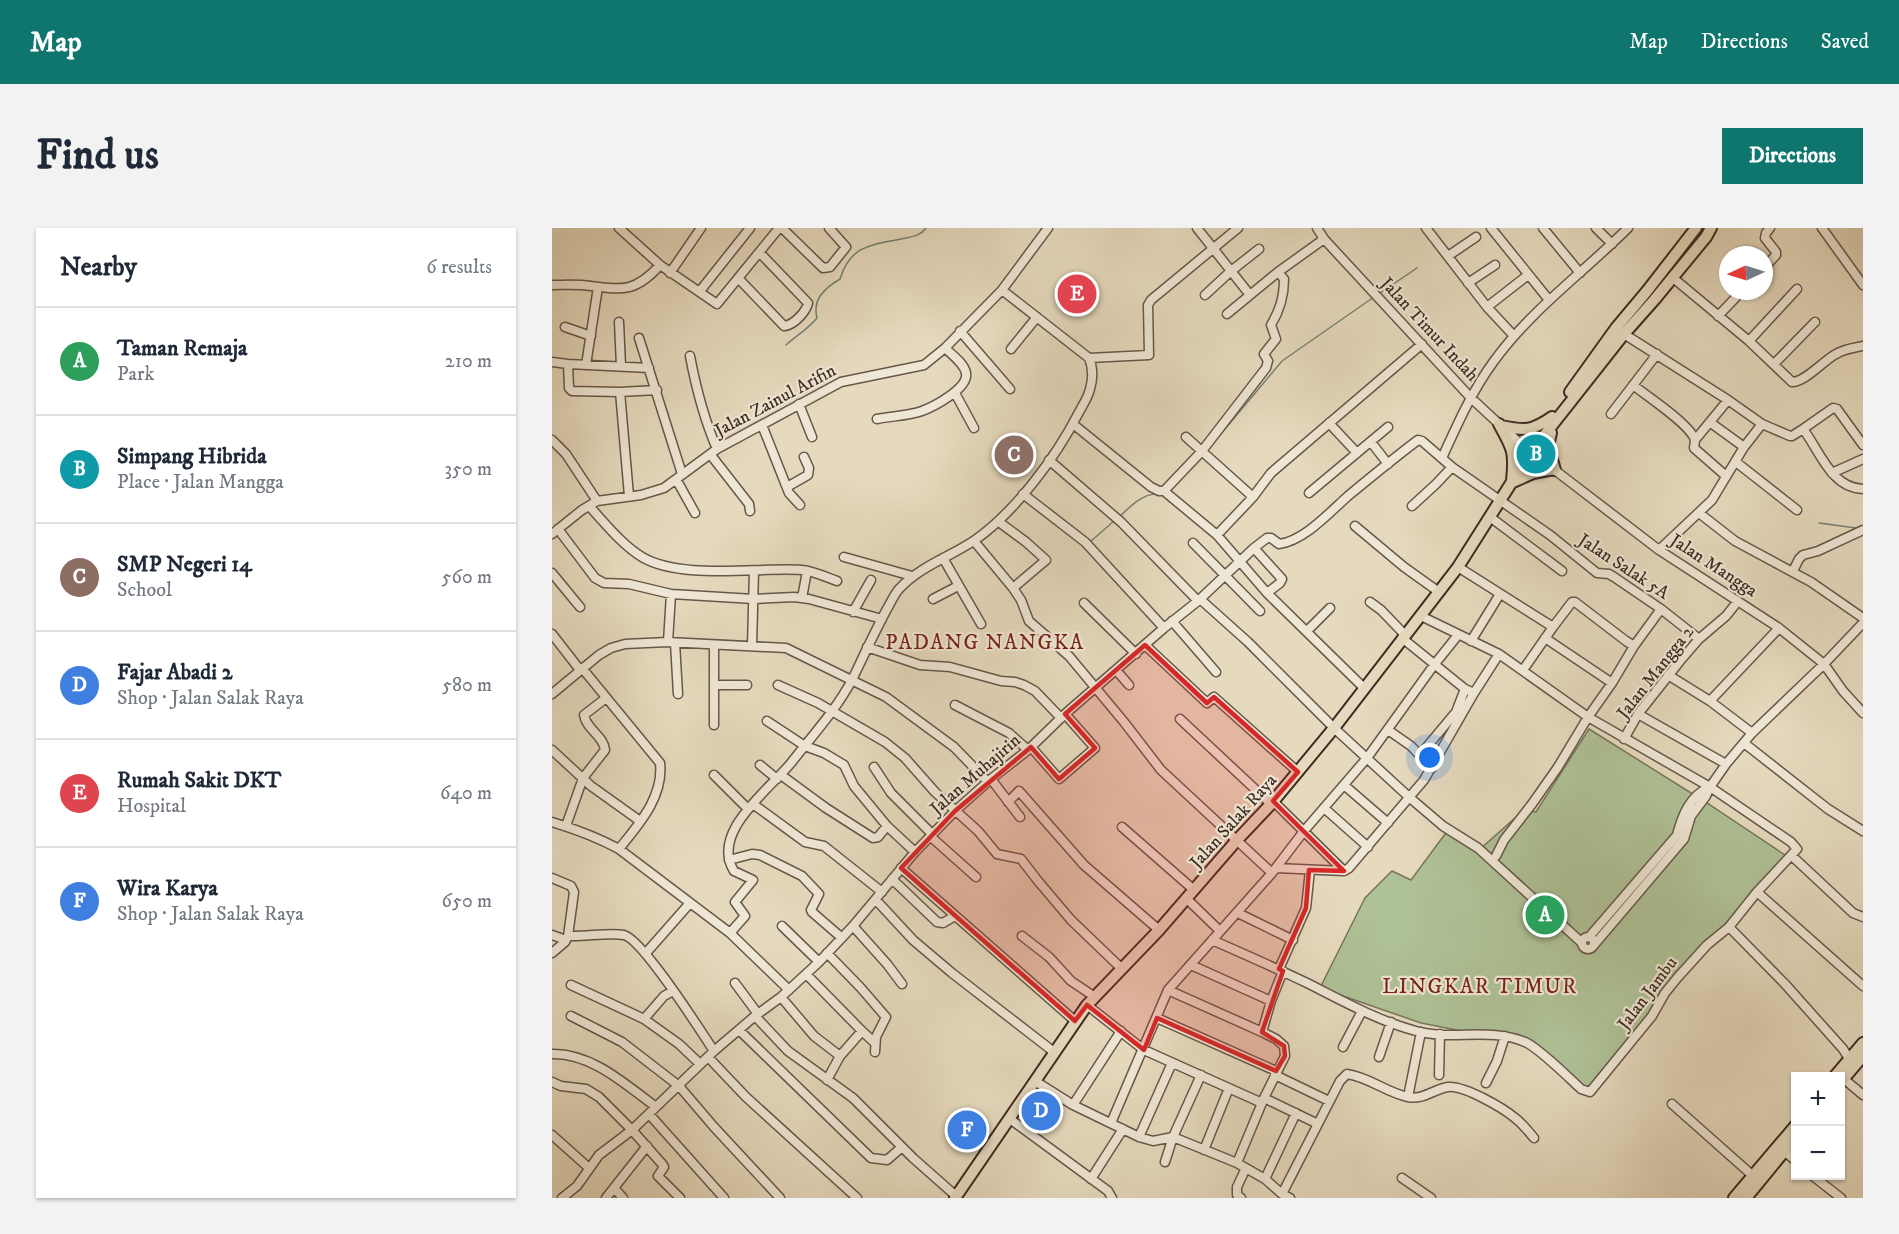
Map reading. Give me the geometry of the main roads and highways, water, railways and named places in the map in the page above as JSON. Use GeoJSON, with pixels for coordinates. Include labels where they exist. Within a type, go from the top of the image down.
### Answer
{"type":"FeatureCollection","features":[{"type":"Feature","properties":{"kind":"main road"},"geometry":{"type":"LineString","coordinates":[[1696,228],[1616,328],[1553,421],[1547,442],[1555,470],[1533,473],[1512,483],[1514,457],[1500,425],[1528,430],[1553,421],[1708,232],[1696,228]]}},
{"type":"Feature","properties":{"kind":"main road","name":"Jalan Salak Raya"},"geometry":{"type":"LineString","coordinates":[[955,1197],[1091,1001],[1159,930],[1298,772],[1421,616],[1458,567],[1531,451],[1553,421]]}},
{"type":"Feature","properties":{"kind":"main road"},"geometry":{"type":"LineString","coordinates":[[1844,1072],[1850,1059],[1863,1043]]}},
{"type":"Feature","properties":{"kind":"main road"},"geometry":{"type":"LineString","coordinates":[[1845,1075],[1863,1056]]}},
{"type":"Feature","properties":{"kind":"main road"},"geometry":{"type":"LineString","coordinates":[[1744,1196],[1752,1175],[1795,1126]]}},
{"type":"Feature","properties":{"kind":"main road"},"geometry":{"type":"LineString","coordinates":[[1744,1196],[1791,1143]]}},
{"type":"Feature","properties":{"kind":"waterway"},"geometry":{"type":"LineString","coordinates":[[786,345],[817,318],[816,305],[821,295],[840,279],[850,258],[857,252],[874,245],[915,236],[926,228]]}},
{"type":"Feature","properties":{"kind":"waterway"},"geometry":{"type":"LineString","coordinates":[[1380,293],[1417,268]]}},
{"type":"Feature","properties":{"kind":"waterway"},"geometry":{"type":"LineString","coordinates":[[1210,447],[1282,361],[1374,297]]}},
{"type":"Feature","properties":{"kind":"waterway"},"geometry":{"type":"LineString","coordinates":[[1120,516],[1140,499],[1155,494]]}},
{"type":"Feature","properties":{"kind":"waterway"},"geometry":{"type":"LineString","coordinates":[[1090,542],[1114,521]]}},
{"type":"Feature","properties":{"kind":"waterway"},"geometry":{"type":"LineString","coordinates":[[1819,523],[1856,528],[1863,526]]}},
{"type":"Feature","properties":{"kind":"place","name":"Rumah Sakit DKT"},"geometry":{"type":"Point","coordinates":[1077,294]}},
{"type":"Feature","properties":{"kind":"place","name":"Simpang Hibrida"},"geometry":{"type":"Point","coordinates":[1536,454]}},
{"type":"Feature","properties":{"kind":"place","name":"SMP Negeri 14"},"geometry":{"type":"Point","coordinates":[1014,455]}},
{"type":"Feature","properties":{"kind":"place","name":"Taman Remaja"},"geometry":{"type":"Point","coordinates":[1545,915]}},
{"type":"Feature","properties":{"kind":"place","name":"Fajar Abadi 2"},"geometry":{"type":"Point","coordinates":[1041,1111]}},
{"type":"Feature","properties":{"kind":"place","name":"Wira Karya"},"geometry":{"type":"Point","coordinates":[967,1130]}},
{"type":"Feature","properties":{"kind":"district","name":"PADANG NANGKA"},"geometry":{"type":"Point","coordinates":[985,642]}},
{"type":"Feature","properties":{"kind":"district","name":"LINGKAR TIMUR"},"geometry":{"type":"Point","coordinates":[1480,986]}}]}
